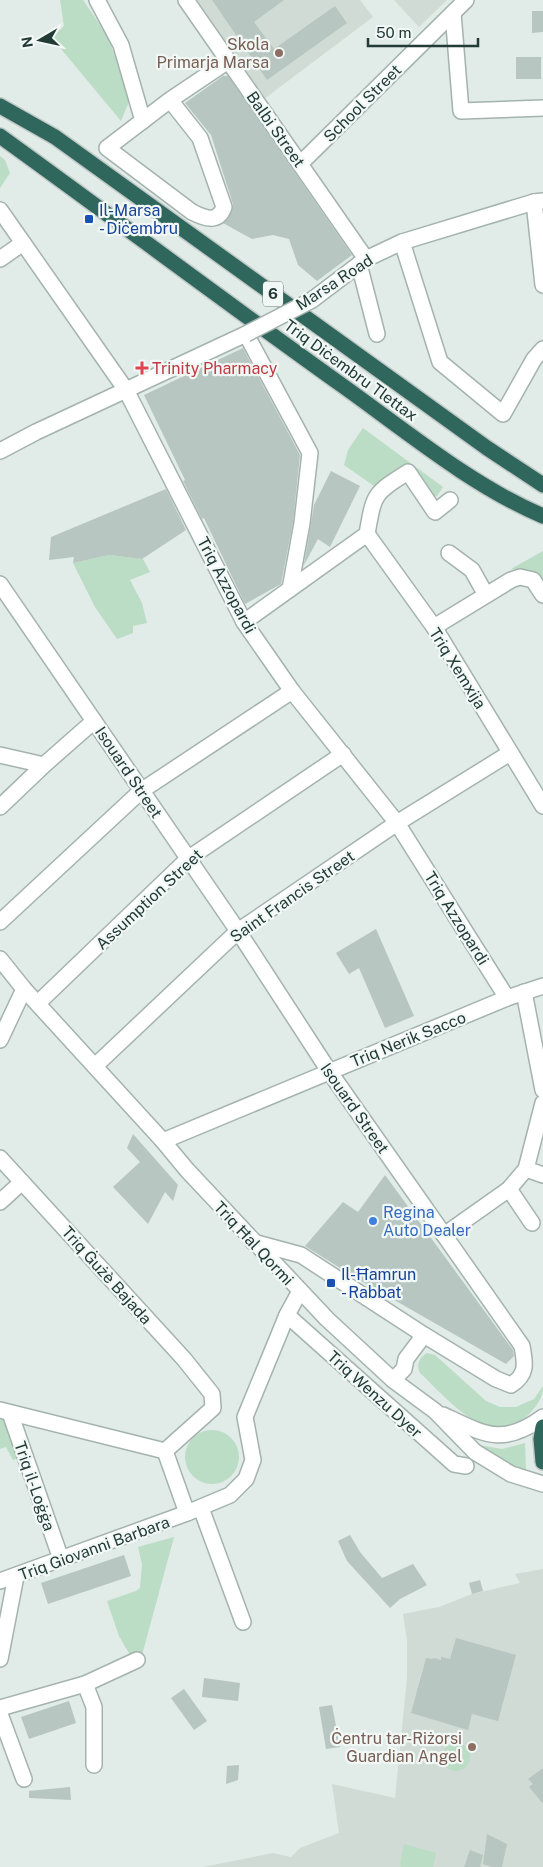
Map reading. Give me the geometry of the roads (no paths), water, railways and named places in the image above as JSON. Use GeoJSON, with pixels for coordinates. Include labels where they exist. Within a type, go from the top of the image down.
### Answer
{"type":"FeatureCollection","features":[{"type":"Feature","properties":{"kind":"highway","name":"Triq Diċembru Tlettax"},"geometry":{"type":"LineString","coordinates":[[0,106],[55,136],[487,448],[543,485]]}},
{"type":"Feature","properties":{"kind":"highway","name":"Triq Diċembru Tlettax"},"geometry":{"type":"LineString","coordinates":[[0,136],[440,456],[518,505],[543,516]]}},
{"type":"Feature","properties":{"kind":"highway"},"geometry":{"type":"LineString","coordinates":[[518,505],[543,528]]}},
{"type":"Feature","properties":{"kind":"highway"},"geometry":{"type":"LineString","coordinates":[[543,1427],[541,1439],[543,1462]]}},
{"type":"Feature","properties":{"kind":"street"},"geometry":{"type":"LineString","coordinates":[[97,0],[122,45],[143,121]]}},
{"type":"Feature","properties":{"kind":"street","name":"Balbi Street"},"geometry":{"type":"LineString","coordinates":[[186,0],[300,164],[362,261]]}},
{"type":"Feature","properties":{"kind":"street","name":"School Street"},"geometry":{"type":"LineString","coordinates":[[300,164],[466,0]]}},
{"type":"Feature","properties":{"kind":"street"},"geometry":{"type":"LineString","coordinates":[[452,13],[461,111],[543,108]]}},
{"type":"Feature","properties":{"kind":"street"},"geometry":{"type":"LineString","coordinates":[[170,100],[200,138],[224,207],[218,217],[205,218],[192,212],[107,148],[170,100],[228,61]]}},
{"type":"Feature","properties":{"kind":"street"},"geometry":{"type":"LineString","coordinates":[[539,202],[543,285]]}},
{"type":"Feature","properties":{"kind":"street","name":"Marsa Road"},"geometry":{"type":"LineString","coordinates":[[0,451],[36,432],[246,334],[312,300],[362,261],[402,242],[539,202]]}},
{"type":"Feature","properties":{"kind":"street","name":"Triq Azzopardi"},"geometry":{"type":"LineString","coordinates":[[0,210],[126,390],[244,622],[292,691],[396,823],[507,998]]}},
{"type":"Feature","properties":{"kind":"street"},"geometry":{"type":"LineString","coordinates":[[402,242],[440,362],[503,414],[540,358]]}},
{"type":"Feature","properties":{"kind":"street"},"geometry":{"type":"LineString","coordinates":[[0,259],[23,243]]}},
{"type":"Feature","properties":{"kind":"street"},"geometry":{"type":"LineString","coordinates":[[362,261],[377,334]]}},
{"type":"Feature","properties":{"kind":"street"},"geometry":{"type":"LineString","coordinates":[[246,334],[310,453],[302,523],[290,589]]}},
{"type":"Feature","properties":{"kind":"street"},"geometry":{"type":"LineString","coordinates":[[244,622],[367,534],[372,503],[382,488],[408,472],[435,512],[450,500]]}},
{"type":"Feature","properties":{"kind":"street","name":"Triq Xemxija"},"geometry":{"type":"LineString","coordinates":[[367,534],[434,627],[543,806]]}},
{"type":"Feature","properties":{"kind":"street"},"geometry":{"type":"LineString","coordinates":[[448,553],[472,570],[486,595]]}},
{"type":"Feature","properties":{"kind":"street"},"geometry":{"type":"LineString","coordinates":[[434,627],[486,595],[509,578],[520,577],[533,580],[543,595]]}},
{"type":"Feature","properties":{"kind":"street","name":"Isouard Street"},"geometry":{"type":"LineString","coordinates":[[0,584],[189,858],[329,1071],[522,1346],[525,1366],[520,1380],[511,1385],[496,1379],[424,1336],[301,1254],[252,1242]]}},
{"type":"Feature","properties":{"kind":"street"},"geometry":{"type":"LineString","coordinates":[[0,922],[141,791],[292,691]]}},
{"type":"Feature","properties":{"kind":"street"},"geometry":{"type":"LineString","coordinates":[[0,807],[94,721]]}},
{"type":"Feature","properties":{"kind":"street","name":"Saint Francis Street"},"geometry":{"type":"LineString","coordinates":[[95,1066],[238,932],[396,823],[510,753]]}},
{"type":"Feature","properties":{"kind":"street","name":"Assumption Street"},"geometry":{"type":"LineString","coordinates":[[38,1003],[189,858],[343,754]]}},
{"type":"Feature","properties":{"kind":"street"},"geometry":{"type":"LineString","coordinates":[[0,755],[44,765]]}},
{"type":"Feature","properties":{"kind":"street","name":"Triq Ħal Qormi"},"geometry":{"type":"LineString","coordinates":[[0,959],[24,989],[252,1242],[327,1319],[393,1380],[435,1411],[475,1452],[512,1474],[543,1484]]}},
{"type":"Feature","properties":{"kind":"street","name":"Triq Nerik Sacco"},"geometry":{"type":"LineString","coordinates":[[163,1142],[329,1071],[507,998],[543,986]]}},
{"type":"Feature","properties":{"kind":"street"},"geometry":{"type":"LineString","coordinates":[[0,1040],[24,989]]}},
{"type":"Feature","properties":{"kind":"street"},"geometry":{"type":"LineString","coordinates":[[524,992],[543,1090]]}},
{"type":"Feature","properties":{"kind":"street"},"geometry":{"type":"LineString","coordinates":[[444,1235],[508,1189],[526,1169],[543,1103]]}},
{"type":"Feature","properties":{"kind":"street","name":"Triq Ġużè Bajada"},"geometry":{"type":"LineString","coordinates":[[0,1158],[177,1352],[212,1394],[213,1408],[165,1452]]}},
{"type":"Feature","properties":{"kind":"street"},"geometry":{"type":"LineString","coordinates":[[526,1169],[543,1175]]}},
{"type":"Feature","properties":{"kind":"street"},"geometry":{"type":"LineString","coordinates":[[0,1202],[22,1182]]}},
{"type":"Feature","properties":{"kind":"street"},"geometry":{"type":"LineString","coordinates":[[508,1189],[532,1223]]}},
{"type":"Feature","properties":{"kind":"street"},"geometry":{"type":"LineString","coordinates":[[287,1315],[300,1291]]}},
{"type":"Feature","properties":{"kind":"street","name":"Triq Giovanni Barbara"},"geometry":{"type":"LineString","coordinates":[[0,1581],[194,1511],[230,1495],[246,1479],[253,1460],[246,1417],[287,1315]]}},
{"type":"Feature","properties":{"kind":"street","name":"Triq Wenzu Dyer"},"geometry":{"type":"LineString","coordinates":[[287,1315],[454,1464],[466,1466]]}},
{"type":"Feature","properties":{"kind":"street"},"geometry":{"type":"LineString","coordinates":[[393,1380],[404,1368],[406,1359],[424,1336]]}},
{"type":"Feature","properties":{"kind":"street"},"geometry":{"type":"LineString","coordinates":[[5,1411],[165,1452],[244,1622]]}},
{"type":"Feature","properties":{"kind":"street","name":"Triq il-Loġġa"},"geometry":{"type":"LineString","coordinates":[[5,1411],[61,1559]]}},
{"type":"Feature","properties":{"kind":"street","name":"Triq Ħal Qormi"},"geometry":{"type":"LineString","coordinates":[[435,1411],[482,1433],[506,1435],[527,1429],[543,1417]]}},
{"type":"Feature","properties":{"kind":"street"},"geometry":{"type":"LineString","coordinates":[[0,1659],[16,1576]]}},
{"type":"Feature","properties":{"kind":"street"},"geometry":{"type":"LineString","coordinates":[[0,1708],[85,1684],[137,1660]]}},
{"type":"Feature","properties":{"kind":"street"},"geometry":{"type":"LineString","coordinates":[[85,1684],[94,1706],[94,1765]]}},
{"type":"Feature","properties":{"kind":"street"},"geometry":{"type":"LineString","coordinates":[[0,1714],[24,1779]]}},
{"type":"Feature","properties":{"kind":"place","name":"Skola Primarja Marsa"},"geometry":{"type":"Point","coordinates":[279,53]}},
{"type":"Feature","properties":{"kind":"place","name":"Il-Marsa - Diċembru"},"geometry":{"type":"Point","coordinates":[89,219]}},
{"type":"Feature","properties":{"kind":"place","name":"Trinity Pharmacy"},"geometry":{"type":"Point","coordinates":[142,368]}},
{"type":"Feature","properties":{"kind":"place","name":"Regina Auto Dealer"},"geometry":{"type":"Point","coordinates":[373,1221]}},
{"type":"Feature","properties":{"kind":"place","name":"Il-Ħamrun - Rabbat"},"geometry":{"type":"Point","coordinates":[331,1283]}},
{"type":"Feature","properties":{"kind":"place","name":"Ċentru tar-Riżorsi Guardian Angel"},"geometry":{"type":"Point","coordinates":[472,1747]}}]}
